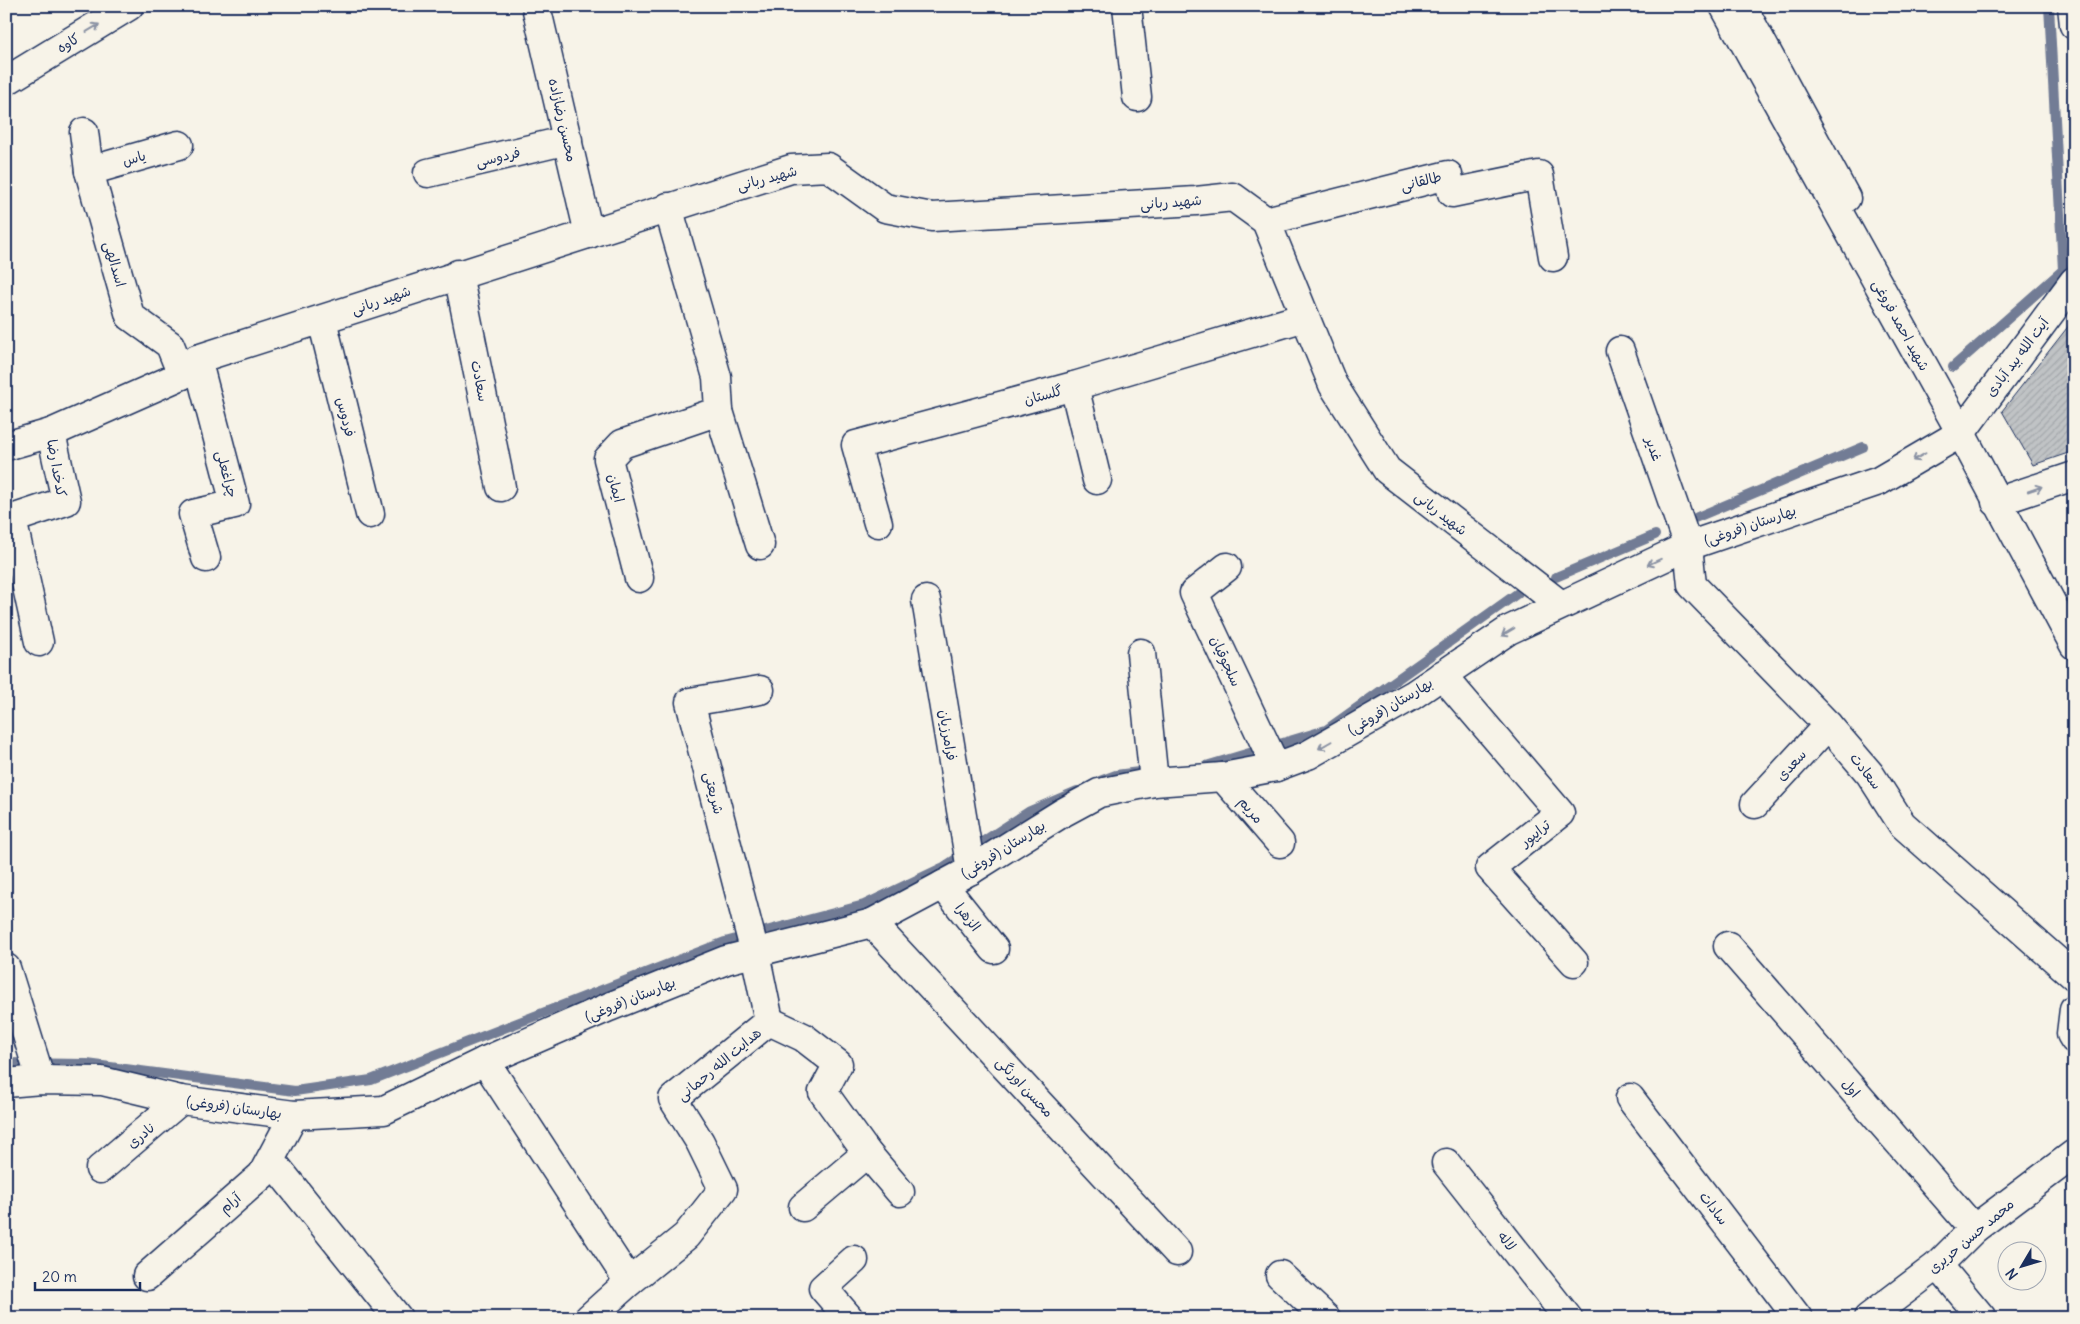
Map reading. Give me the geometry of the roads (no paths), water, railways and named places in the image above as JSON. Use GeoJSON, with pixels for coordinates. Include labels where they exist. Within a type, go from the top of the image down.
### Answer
{"type":"FeatureCollection","features":[{"type":"Feature","properties":{"kind":"street","name":"کاوه"},"geometry":{"type":"LineString","coordinates":[[6,80],[129,6]]}},
{"type":"Feature","properties":{"kind":"street","name":"محسن رضازاده"},"geometry":{"type":"LineString","coordinates":[[536,6],[589,234]]}},
{"type":"Feature","properties":{"kind":"street"},"geometry":{"type":"LineString","coordinates":[[1127,6],[1136,97]]}},
{"type":"Feature","properties":{"kind":"street","name":"شهید احمد فروغی"},"geometry":{"type":"LineString","coordinates":[[1724,6],[1961,433],[2074,620]]}},
{"type":"Feature","properties":{"kind":"street","name":"شهید احمد فروغی"},"geometry":{"type":"LineString","coordinates":[[1742,6],[2002,500],[2074,645]]}},
{"type":"Feature","properties":{"kind":"street"},"geometry":{"type":"LineString","coordinates":[[2072,6],[2074,25]]}},
{"type":"Feature","properties":{"kind":"street","name":"اسدالهی"},"geometry":{"type":"LineString","coordinates":[[84,132],[89,171],[130,316],[170,345],[189,367]]}},
{"type":"Feature","properties":{"kind":"street","name":"فردوسی"},"geometry":{"type":"LineString","coordinates":[[428,173],[568,140]]}},
{"type":"Feature","properties":{"kind":"street","name":"یاس"},"geometry":{"type":"LineString","coordinates":[[89,171],[179,145]]}},
{"type":"Feature","properties":{"kind":"street","name":"شهید ربانی"},"geometry":{"type":"LineString","coordinates":[[6,446],[51,433],[189,367],[322,320],[458,274],[791,169],[828,167],[884,208],[932,217],[1196,201],[1233,197],[1266,221],[1333,385],[1387,470],[1560,605]]}},
{"type":"Feature","properties":{"kind":"street","name":"طالقانی"},"geometry":{"type":"LineString","coordinates":[[1266,221],[1448,175],[1452,193],[1539,175],[1554,257]]}},
{"type":"Feature","properties":{"kind":"street"},"geometry":{"type":"LineString","coordinates":[[668,207],[717,377],[719,412],[760,546]]}},
{"type":"Feature","properties":{"kind":"street","name":"سعادت"},"geometry":{"type":"LineString","coordinates":[[458,274],[502,487]]}},
{"type":"Feature","properties":{"kind":"street","name":"آیت الله بید آبادی"},"geometry":{"type":"LineString","coordinates":[[1961,433],[2074,281]]}},
{"type":"Feature","properties":{"kind":"street","name":"گلستان"},"geometry":{"type":"LineString","coordinates":[[878,523],[856,445],[1074,386],[1305,317]]}},
{"type":"Feature","properties":{"kind":"street","name":"فردوس"},"geometry":{"type":"LineString","coordinates":[[322,320],[370,514]]}},
{"type":"Feature","properties":{"kind":"street","name":"غدیر"},"geometry":{"type":"LineString","coordinates":[[1620,351],[1688,546]]}},
{"type":"Feature","properties":{"kind":"street","name":"چراغعلی"},"geometry":{"type":"LineString","coordinates":[[189,367],[236,504],[194,514],[206,558]]}},
{"type":"Feature","properties":{"kind":"street"},"geometry":{"type":"LineString","coordinates":[[1074,386],[1097,480]]}},
{"type":"Feature","properties":{"kind":"street","name":"ایمان"},"geometry":{"type":"LineString","coordinates":[[639,578],[608,459],[622,444],[719,412]]}},
{"type":"Feature","properties":{"kind":"street","name":"کدخدا رضا"},"geometry":{"type":"LineString","coordinates":[[39,642],[12,520],[66,501],[51,433]]}},
{"type":"Feature","properties":{"kind":"street","name":"بهارستان (فروغی)"},"geometry":{"type":"LineString","coordinates":[[6,1083],[41,1080],[102,1081],[181,1100],[294,1115],[384,1110],[485,1061],[645,992],[726,960],[755,951],[872,923],[943,885],[1062,813],[1099,793],[1153,772],[1223,777],[1308,755],[1413,694],[1509,630],[1688,546],[1879,481],[1961,433]]}},
{"type":"Feature","properties":{"kind":"street"},"geometry":{"type":"LineString","coordinates":[[2002,500],[2074,476]]}},
{"type":"Feature","properties":{"kind":"street","name":"سعادت"},"geometry":{"type":"LineString","coordinates":[[1688,546],[1692,586],[1828,725],[1870,774],[1902,824],[2074,976]]}},
{"type":"Feature","properties":{"kind":"street","name":"سلجوقیان"},"geometry":{"type":"LineString","coordinates":[[1227,567],[1194,593],[1275,764]]}},
{"type":"Feature","properties":{"kind":"street","name":"فرامرزیان"},"geometry":{"type":"LineString","coordinates":[[926,600],[970,868]]}},
{"type":"Feature","properties":{"kind":"street"},"geometry":{"type":"LineString","coordinates":[[1141,653],[1153,772]]}},
{"type":"Feature","properties":{"kind":"street","name":"ترایپور"},"geometry":{"type":"LineString","coordinates":[[1442,675],[1560,813],[1490,868],[1574,962]]}},
{"type":"Feature","properties":{"kind":"street","name":"شریعتی"},"geometry":{"type":"LineString","coordinates":[[755,951],[690,702],[760,690]]}},
{"type":"Feature","properties":{"kind":"street","name":"سعدی"},"geometry":{"type":"LineString","coordinates":[[1755,804],[1828,725]]}},
{"type":"Feature","properties":{"kind":"street","name":"مریم"},"geometry":{"type":"LineString","coordinates":[[1223,777],[1280,843]]}},
{"type":"Feature","properties":{"kind":"street","name":"الزهرا"},"geometry":{"type":"LineString","coordinates":[[943,885],[994,949]]}},
{"type":"Feature","properties":{"kind":"street","name":"محسن اورنگی"},"geometry":{"type":"LineString","coordinates":[[872,923],[1177,1252]]}},
{"type":"Feature","properties":{"kind":"street","name":"اول"},"geometry":{"type":"LineString","coordinates":[[1728,946],[1974,1229]]}},
{"type":"Feature","properties":{"kind":"street","name":"هدایت الله رحمانی"},"geometry":{"type":"LineString","coordinates":[[589,1318],[629,1282],[686,1236],[723,1189],[700,1142],[673,1099],[770,1021],[755,951]]}},
{"type":"Feature","properties":{"kind":"street"},"geometry":{"type":"LineString","coordinates":[[6,968],[41,1080]]}},
{"type":"Feature","properties":{"kind":"street"},"geometry":{"type":"LineString","coordinates":[[2074,1009],[2071,1034],[2074,1038]]}},
{"type":"Feature","properties":{"kind":"street"},"geometry":{"type":"LineString","coordinates":[[770,1021],[804,1038],[838,1064],[822,1092],[900,1192]]}},
{"type":"Feature","properties":{"kind":"street"},"geometry":{"type":"LineString","coordinates":[[485,1061],[629,1282]]}},
{"type":"Feature","properties":{"kind":"street","name":"سادات"},"geometry":{"type":"LineString","coordinates":[[1630,1098],[1798,1318]]}},
{"type":"Feature","properties":{"kind":"street","name":"نادری"},"geometry":{"type":"LineString","coordinates":[[100,1169],[181,1100]]}},
{"type":"Feature","properties":{"kind":"street","name":"آرام"},"geometry":{"type":"LineString","coordinates":[[147,1276],[262,1175],[294,1115]]}},
{"type":"Feature","properties":{"kind":"street"},"geometry":{"type":"LineString","coordinates":[[803,1207],[868,1153]]}},
{"type":"Feature","properties":{"kind":"street","name":"محمد حسن حریری"},"geometry":{"type":"LineString","coordinates":[[1868,1318],[1938,1265],[1974,1229],[2074,1154]]}},
{"type":"Feature","properties":{"kind":"street"},"geometry":{"type":"LineString","coordinates":[[270,1160],[398,1318]]}},
{"type":"Feature","properties":{"kind":"street","name":"لاله"},"geometry":{"type":"LineString","coordinates":[[1446,1164],[1568,1318]]}},
{"type":"Feature","properties":{"kind":"street"},"geometry":{"type":"LineString","coordinates":[[849,1318],[823,1288],[854,1260]]}},
{"type":"Feature","properties":{"kind":"street"},"geometry":{"type":"LineString","coordinates":[[1938,1265],[1982,1318]]}},
{"type":"Feature","properties":{"kind":"street"},"geometry":{"type":"LineString","coordinates":[[1280,1275],[1326,1318]]}},
{"type":"Feature","properties":{"kind":"waterway"},"geometry":{"type":"LineString","coordinates":[[1953,367],[2063,270],[2049,6]]}},
{"type":"Feature","properties":{"kind":"waterway"},"geometry":{"type":"LineString","coordinates":[[1695,518],[1863,447]]}},
{"type":"Feature","properties":{"kind":"waterway"},"geometry":{"type":"LineString","coordinates":[[1556,577],[1655,535]]}},
{"type":"Feature","properties":{"kind":"waterway"},"geometry":{"type":"LineString","coordinates":[[1206,766],[1326,730],[1518,593]]}},
{"type":"Feature","properties":{"kind":"waterway"},"geometry":{"type":"LineString","coordinates":[[1100,781],[1116,775],[1139,772]]}},
{"type":"Feature","properties":{"kind":"waterway"},"geometry":{"type":"LineString","coordinates":[[6,1063],[87,1064],[295,1091],[371,1080],[725,942],[864,905],[944,867],[1030,811],[1077,791]]}}]}
